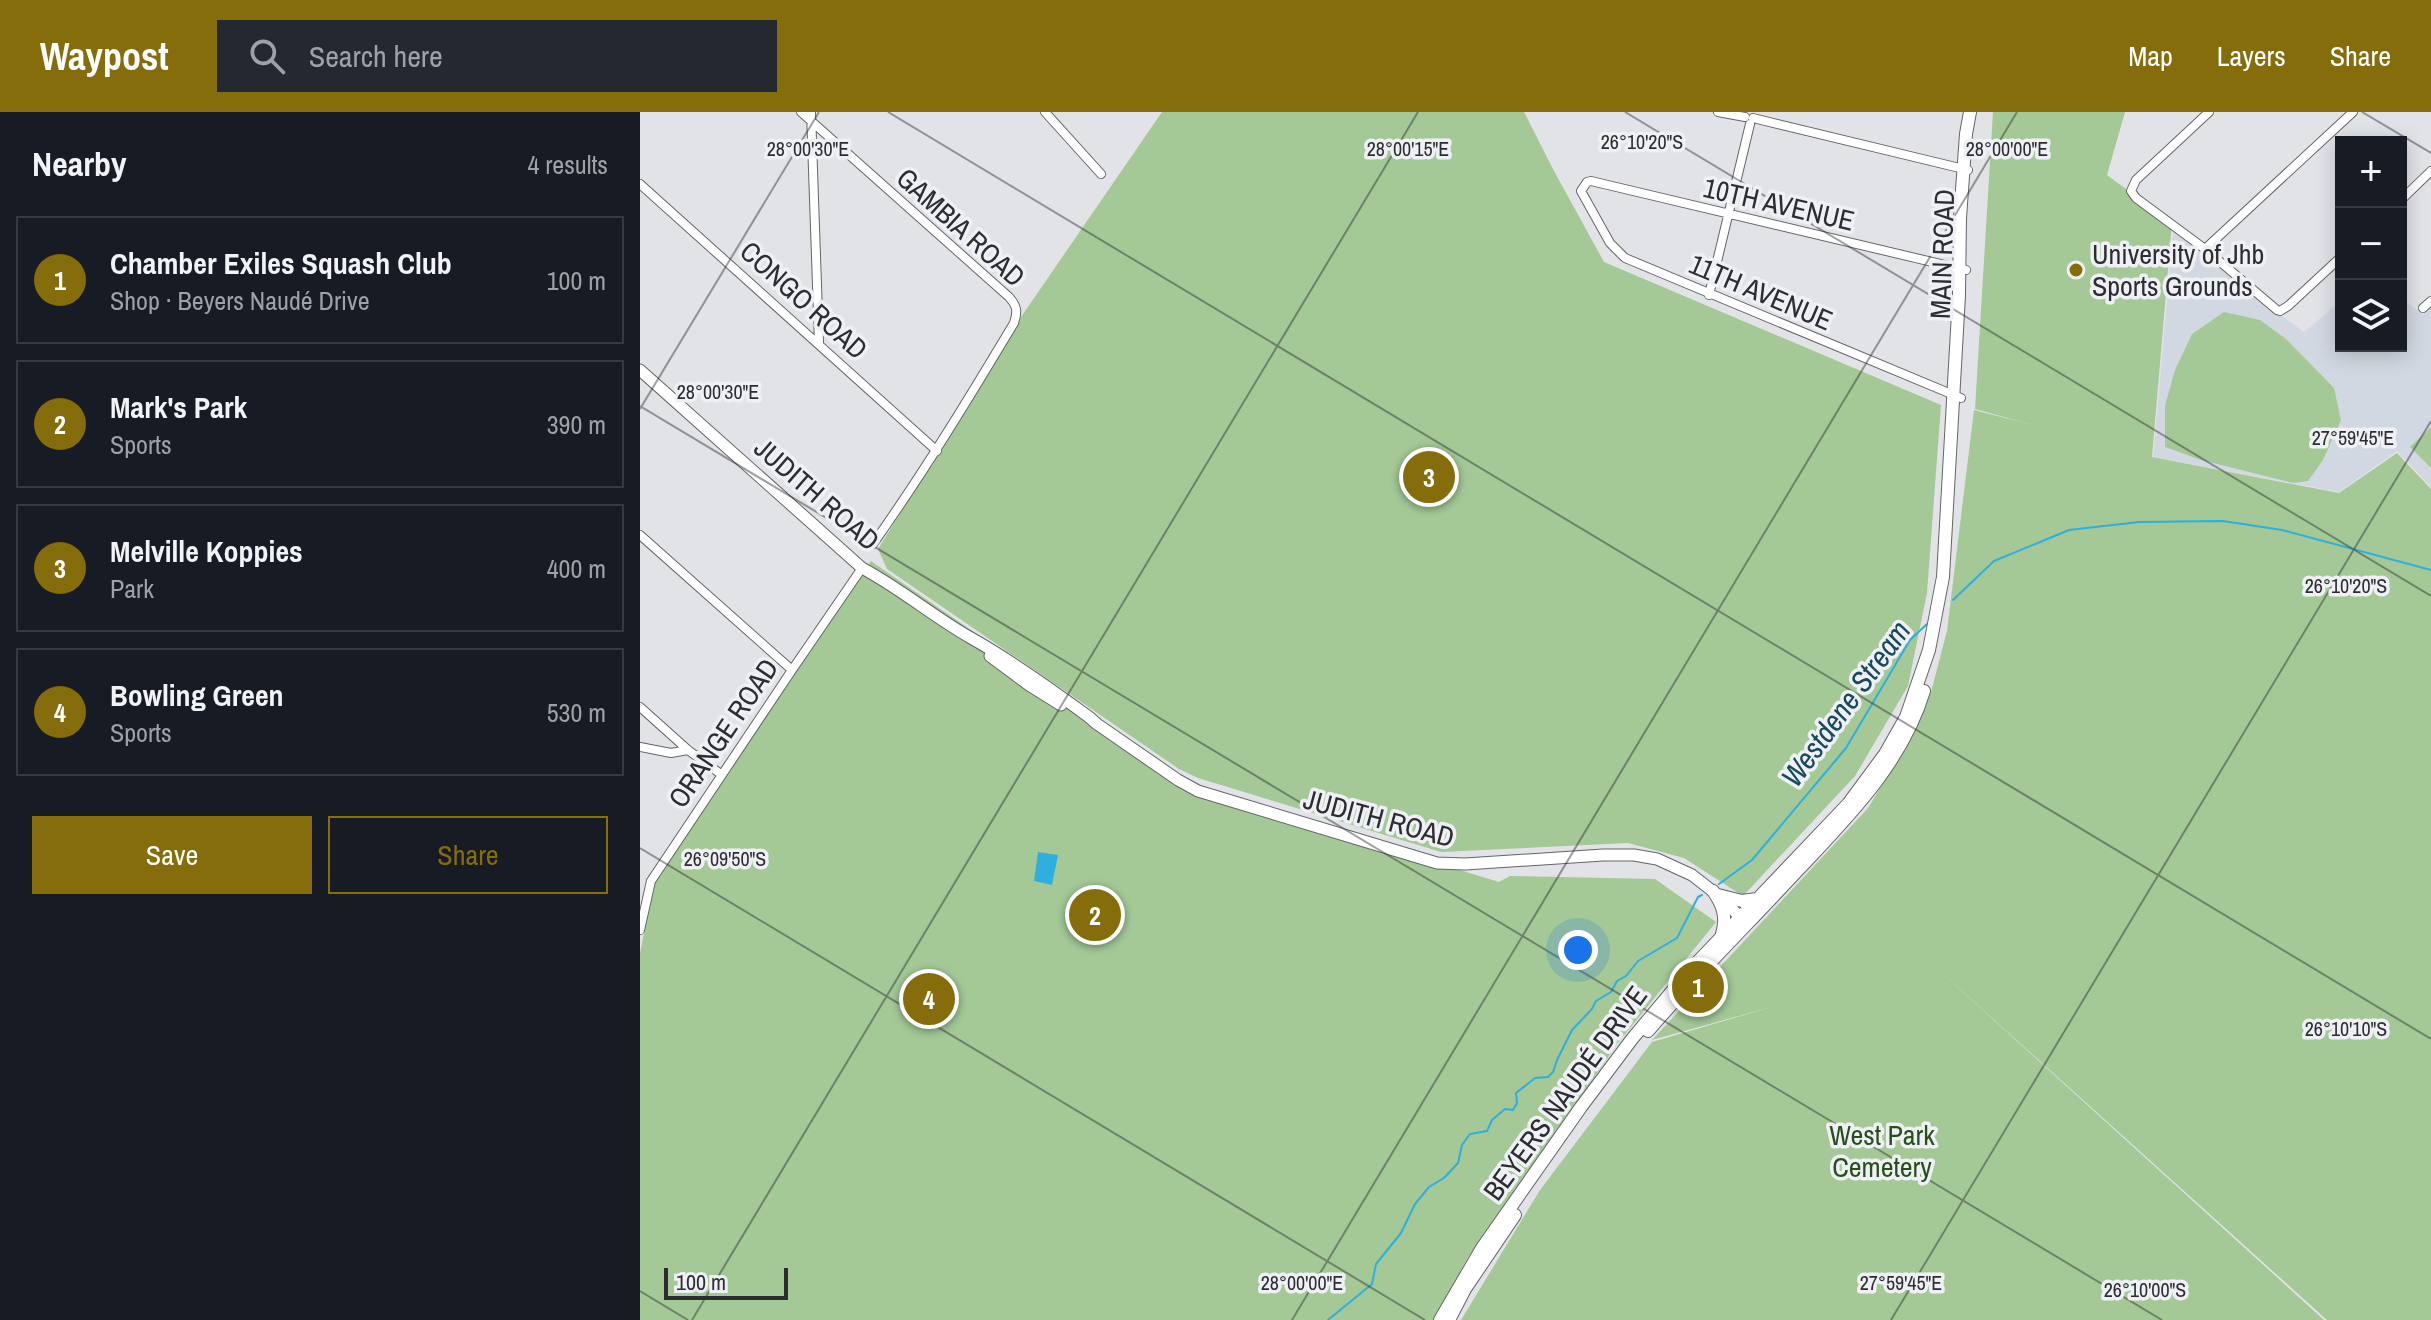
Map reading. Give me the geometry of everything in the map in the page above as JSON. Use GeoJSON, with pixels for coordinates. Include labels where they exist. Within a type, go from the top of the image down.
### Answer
{"type":"FeatureCollection","features":[{"type":"Feature","properties":{"kind":"main road","name":"MAIN ROAD"},"geometry":{"type":"LineString","coordinates":[[1957,397],[1970,112]]}},
{"type":"Feature","properties":{"kind":"main road","name":"MAIN ROAD"},"geometry":{"type":"LineString","coordinates":[[1966,170],[1977,112]]}},
{"type":"Feature","properties":{"kind":"main road","name":"BEYERS NAUDÉ DRIVE"},"geometry":{"type":"LineString","coordinates":[[1440,1320],[1482,1248],[1581,1107],[1663,1000],[1721,937],[1743,921],[1757,899],[1859,790],[1892,742],[1914,697],[1935,629],[1943,577],[1957,397]]}},
{"type":"Feature","properties":{"kind":"main road","name":"BEYERS NAUDÉ DRIVE"},"geometry":{"type":"LineString","coordinates":[[1449,1320],[1465,1289],[1508,1225],[1629,1055],[1743,921],[1866,795],[1897,752],[1916,715],[1936,650],[1948,588],[1957,397]]}},
{"type":"Feature","properties":{"kind":"main road"},"geometry":{"type":"LineString","coordinates":[[1715,893],[1742,901],[1757,899]]}},
{"type":"Feature","properties":{"kind":"main road"},"geometry":{"type":"LineString","coordinates":[[1715,893],[1725,916],[1721,937]]}},
{"type":"Feature","properties":{"kind":"street","name":"GAMBIA ROAD"},"geometry":{"type":"LineString","coordinates":[[801,112],[811,117],[1015,304],[1014,323],[937,451]]}},
{"type":"Feature","properties":{"kind":"street"},"geometry":{"type":"LineString","coordinates":[[1045,112],[1101,174]]}},
{"type":"Feature","properties":{"kind":"street"},"geometry":{"type":"LineString","coordinates":[[1718,112],[1966,170]]}},
{"type":"Feature","properties":{"kind":"street"},"geometry":{"type":"LineString","coordinates":[[2209,112],[2136,180],[2132,187],[2133,195],[2280,311],[2335,263]]}},
{"type":"Feature","properties":{"kind":"street"},"geometry":{"type":"LineString","coordinates":[[2205,249],[2353,112]]}},
{"type":"Feature","properties":{"kind":"street"},"geometry":{"type":"LineString","coordinates":[[811,117],[819,343]]}},
{"type":"Feature","properties":{"kind":"street"},"geometry":{"type":"LineString","coordinates":[[1709,295],[1749,118]]}},
{"type":"Feature","properties":{"kind":"street"},"geometry":{"type":"LineString","coordinates":[[2407,194],[2431,171]]}},
{"type":"Feature","properties":{"kind":"street","name":"10TH AVENUE"},"geometry":{"type":"LineString","coordinates":[[1584,185],[1591,181],[1963,269]]}},
{"type":"Feature","properties":{"kind":"street","name":"CONGO ROAD"},"geometry":{"type":"LineString","coordinates":[[640,184],[937,451]]}},
{"type":"Feature","properties":{"kind":"street","name":"11TH AVENUE"},"geometry":{"type":"LineString","coordinates":[[1584,185],[1581,191],[1617,252],[1625,258],[1957,397]]}},
{"type":"Feature","properties":{"kind":"street"},"geometry":{"type":"LineString","coordinates":[[2423,308],[2431,301]]}},
{"type":"Feature","properties":{"kind":"street","name":"JUDITH ROAD"},"geometry":{"type":"LineString","coordinates":[[640,370],[862,568],[893,584],[973,639],[1040,693],[1097,724],[1202,793],[1437,863],[1603,855],[1648,857],[1679,868],[1715,893],[1743,921]]}},
{"type":"Feature","properties":{"kind":"street"},"geometry":{"type":"LineString","coordinates":[[873,544],[937,451]]}},
{"type":"Feature","properties":{"kind":"street"},"geometry":{"type":"LineString","coordinates":[[640,535],[792,670]]}},
{"type":"Feature","properties":{"kind":"street","name":"ORANGE ROAD"},"geometry":{"type":"LineString","coordinates":[[640,930],[644,888],[862,568]]}},
{"type":"Feature","properties":{"kind":"street"},"geometry":{"type":"LineString","coordinates":[[640,707],[688,750],[722,775]]}},
{"type":"Feature","properties":{"kind":"street"},"geometry":{"type":"LineString","coordinates":[[640,747],[671,753],[688,750]]}},
{"type":"Feature","properties":{"kind":"shaded area"},"geometry":{"type":"Polygon","coordinates":[[[2174,223],[2304,332],[2335,306],[2335,352],[2407,352],[2407,302],[2423,315],[2431,308],[2431,487],[2397,451],[2339,492],[2153,457],[2174,223]]]}},
{"type":"Feature","properties":{"kind":"green space"},"geometry":{"type":"Polygon","coordinates":[[[1162,112],[1524,112],[1604,262],[1941,405],[1927,593],[1908,686],[1855,776],[1743,896],[1684,858],[1628,843],[1441,852],[1198,778],[1179,769],[887,569],[878,549],[1021,317],[1162,112]]]}},
{"type":"Feature","properties":{"kind":"green space","name":"West Park Cemetery"},"geometry":{"type":"Polygon","coordinates":[[[1993,112],[2125,112],[2107,175],[2172,223],[2152,457],[2339,493],[2397,453],[2431,489],[2431,1320],[2327,1320],[1930,962],[2324,1320],[1461,1320],[1540,1190],[1652,1042],[1775,1006],[1652,1040],[1868,808],[1915,731],[1931,692],[1947,631],[1974,410],[2029,424],[1975,409],[1993,112]]]}},
{"type":"Feature","properties":{"kind":"green space"},"geometry":{"type":"Polygon","coordinates":[[[2224,312],[2260,320],[2286,339],[2334,388],[2341,420],[2323,460],[2308,481],[2293,483],[2201,460],[2165,447],[2165,406],[2175,370],[2192,334],[2224,312]]]}},
{"type":"Feature","properties":{"kind":"green space"},"geometry":{"type":"Polygon","coordinates":[[[2431,427],[2431,468],[2410,447],[2431,427]]]}},
{"type":"Feature","properties":{"kind":"green space"},"geometry":{"type":"Polygon","coordinates":[[[871,561],[1206,793],[1499,882],[1510,876],[1655,879],[1716,922],[1618,1043],[1467,1259],[1435,1320],[640,1320],[640,953],[654,883],[724,771],[871,561]]]}},
{"type":"Feature","properties":{"kind":"water"},"geometry":{"type":"Polygon","coordinates":[[[1038,852],[1058,855],[1052,885],[1034,881],[1038,852]]]}},
{"type":"Feature","properties":{"kind":"waterway","name":"Westdene Stream"},"geometry":{"type":"LineString","coordinates":[[1953,600],[1994,561],[2069,530],[2139,522],[2223,521],[2282,530],[2431,570]]}},
{"type":"Feature","properties":{"kind":"waterway","name":"Westdene Stream"},"geometry":{"type":"LineString","coordinates":[[1719,884],[1752,860],[1846,748],[1910,640],[1927,624]]}},
{"type":"Feature","properties":{"kind":"waterway","name":"Westdene Stream"},"geometry":{"type":"LineString","coordinates":[[1328,1320],[1372,1284],[1376,1264],[1401,1233],[1415,1204],[1429,1187],[1444,1178],[1458,1163],[1462,1145],[1470,1134],[1487,1131],[1492,1120],[1505,1109],[1513,1110],[1517,1103],[1516,1093],[1535,1078],[1548,1077],[1553,1072],[1572,1030],[1596,1001],[1611,992],[1617,981],[1626,976],[1638,961],[1677,938],[1698,897],[1702,895]]}},
{"type":"Feature","properties":{"kind":"place","name":"University of Jhb Sports Grounds"},"geometry":{"type":"Point","coordinates":[2076,270]}},
{"type":"Feature","properties":{"kind":"place","name":"Melville Koppies"},"geometry":{"type":"Point","coordinates":[1429,477]}},
{"type":"Feature","properties":{"kind":"place","name":"Mark's Park"},"geometry":{"type":"Point","coordinates":[1095,915]}},
{"type":"Feature","properties":{"kind":"place","name":"Chamber Exiles Squash Club"},"geometry":{"type":"Point","coordinates":[1698,987]}},
{"type":"Feature","properties":{"kind":"place","name":"Bowling Green"},"geometry":{"type":"Point","coordinates":[929,999]}}]}
